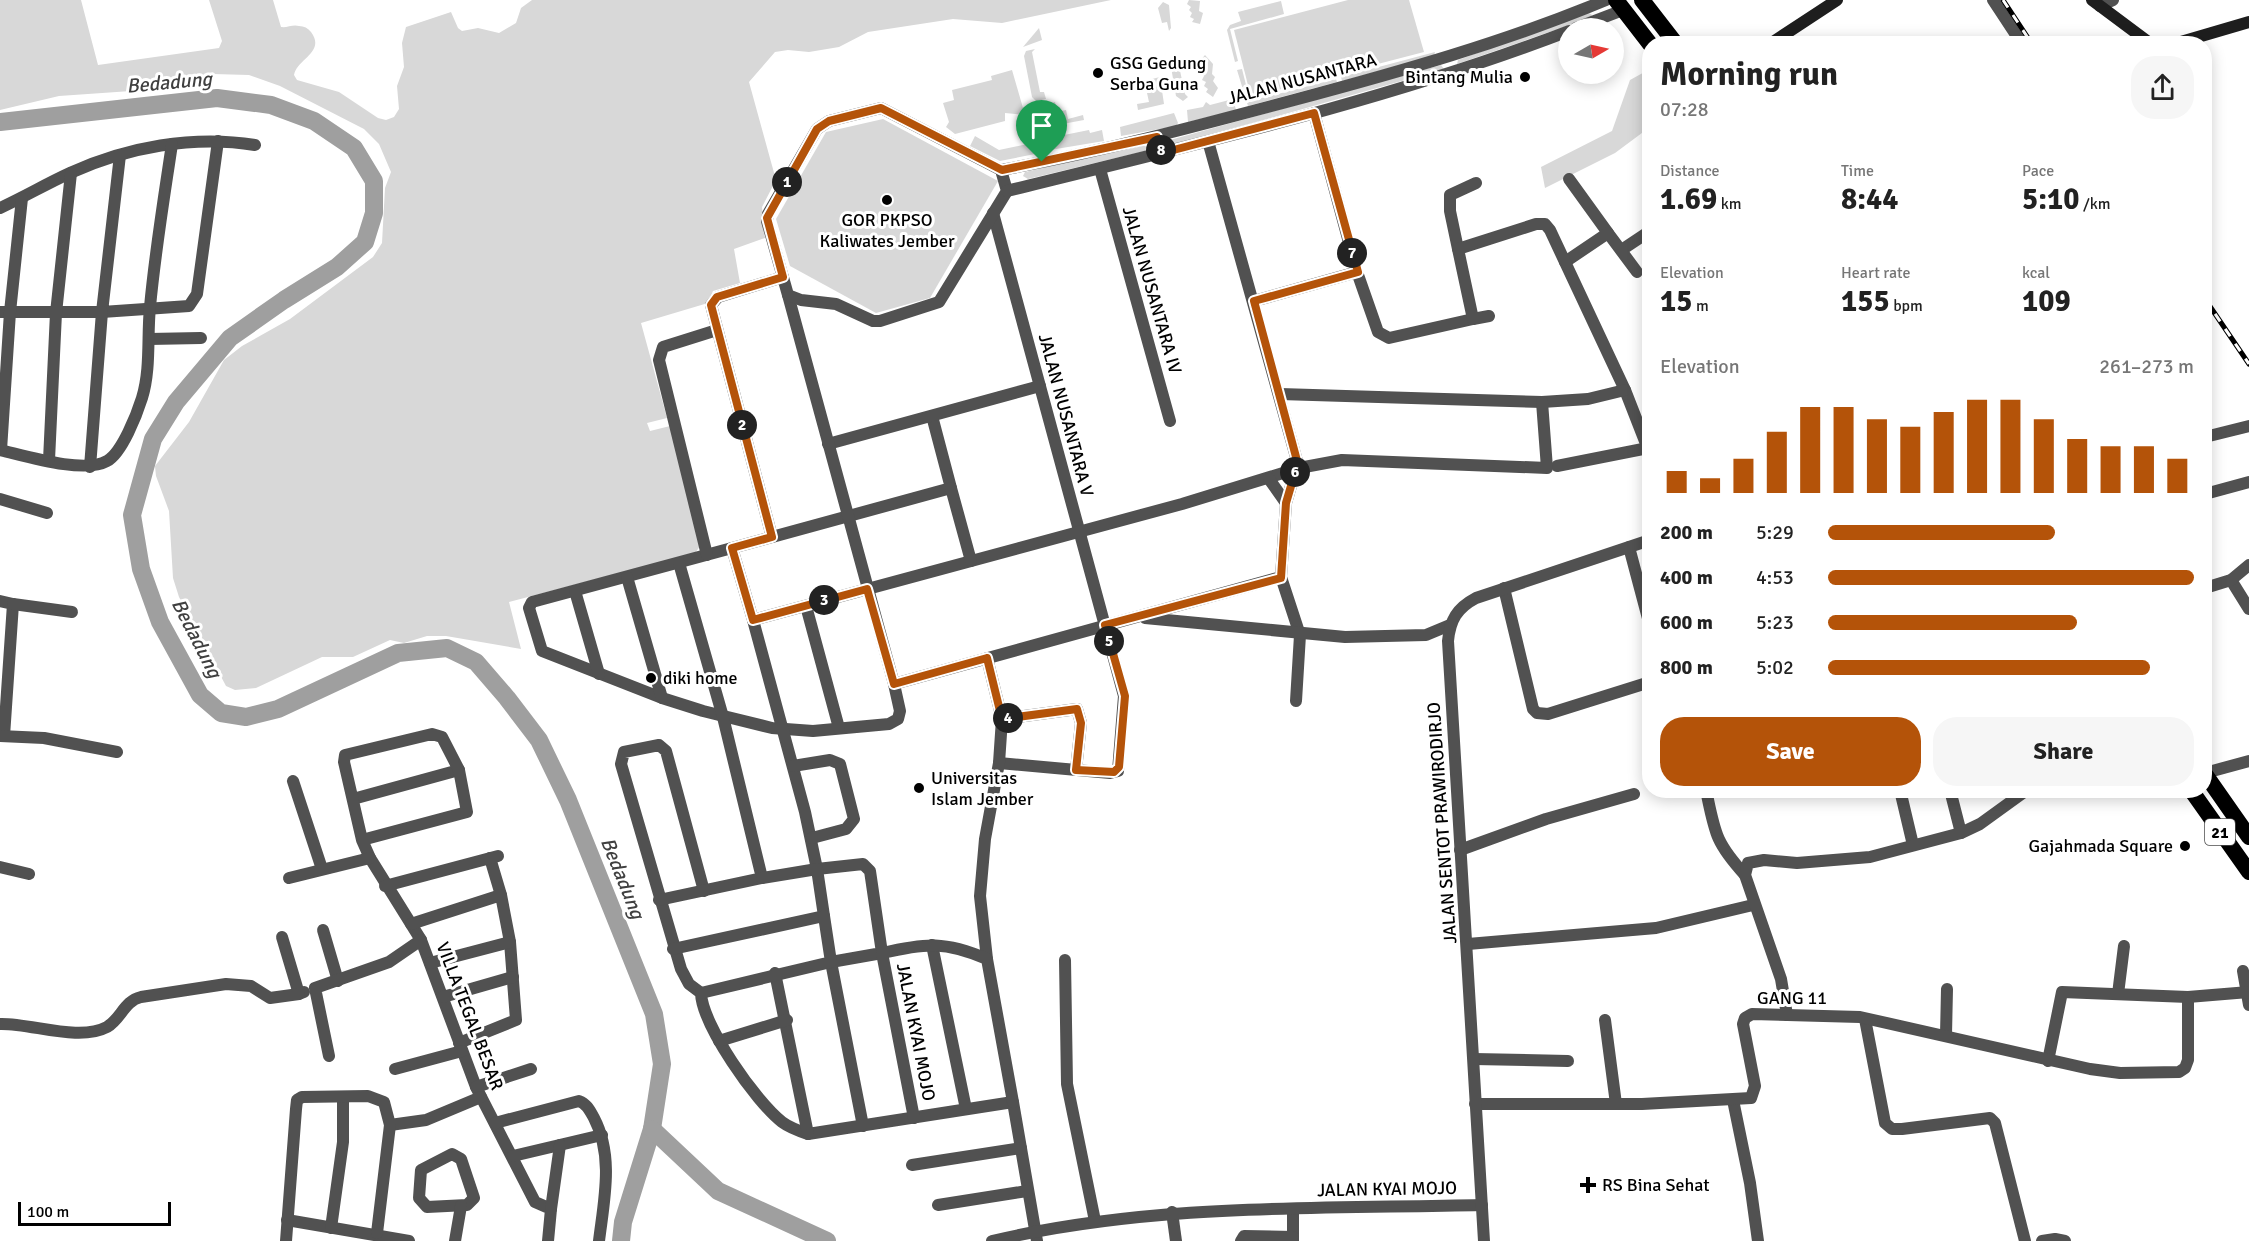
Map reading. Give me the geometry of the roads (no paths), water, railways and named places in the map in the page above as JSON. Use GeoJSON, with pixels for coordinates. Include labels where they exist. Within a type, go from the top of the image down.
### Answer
{"type":"FeatureCollection","features":[{"type":"Feature","properties":{"kind":"highway"},"geometry":{"type":"LineString","coordinates":[[1642,0],[1670,36]]}},
{"type":"Feature","properties":{"kind":"highway"},"geometry":{"type":"LineString","coordinates":[[1620,5],[1644,36]]}},
{"type":"Feature","properties":{"kind":"highway","name":"21"},"geometry":{"type":"LineString","coordinates":[[2212,783],[2249,837]]}},
{"type":"Feature","properties":{"kind":"highway","name":"21"},"geometry":{"type":"LineString","coordinates":[[2197,798],[2249,872]]}},
{"type":"Feature","properties":{"kind":"main road"},"geometry":{"type":"LineString","coordinates":[[1780,36],[1820,5],[1837,0]]}},
{"type":"Feature","properties":{"kind":"main road"},"geometry":{"type":"LineString","coordinates":[[2096,3],[2140,36]]}},
{"type":"Feature","properties":{"kind":"main road"},"geometry":{"type":"LineString","coordinates":[[2201,36],[2249,22]]}},
{"type":"Feature","properties":{"kind":"street","name":"JALAN NUSANTARA"},"geometry":{"type":"LineString","coordinates":[[1002,170],[1157,137],[1447,58],[1606,0]]}},
{"type":"Feature","properties":{"kind":"street"},"geometry":{"type":"LineString","coordinates":[[1993,0],[2017,36]]}},
{"type":"Feature","properties":{"kind":"street"},"geometry":{"type":"LineString","coordinates":[[2096,3],[2113,0]]}},
{"type":"Feature","properties":{"kind":"street"},"geometry":{"type":"LineString","coordinates":[[1595,18],[1620,5]]}},
{"type":"Feature","properties":{"kind":"street","name":"JALAN NUSANTARA"},"geometry":{"type":"LineString","coordinates":[[1006,191],[1314,113],[1452,74],[1558,35]]}},
{"type":"Feature","properties":{"kind":"street"},"geometry":{"type":"LineString","coordinates":[[788,295],[801,300],[836,304],[873,321],[934,306],[939,303],[1006,191],[1002,170],[886,108],[825,123],[817,129],[767,218],[847,516],[894,684],[900,711],[898,719],[889,724],[813,731],[781,730],[723,717],[662,698],[546,654],[539,645],[530,604],[534,601],[679,563],[847,516],[951,488]]}},
{"type":"Feature","properties":{"kind":"street"},"geometry":{"type":"LineString","coordinates":[[1314,113],[1374,328],[1382,336],[1389,338],[1489,316]]}},
{"type":"Feature","properties":{"kind":"street"},"geometry":{"type":"LineString","coordinates":[[1157,137],[1162,153]]}},
{"type":"Feature","properties":{"kind":"street"},"geometry":{"type":"LineString","coordinates":[[5,312],[102,312],[189,306],[196,300],[218,141]]}},
{"type":"Feature","properties":{"kind":"street"},"geometry":{"type":"LineString","coordinates":[[0,208],[71,173],[120,154],[172,144],[218,141],[255,145]]}},
{"type":"Feature","properties":{"kind":"street"},"geometry":{"type":"LineString","coordinates":[[1208,141],[1280,394],[1297,469],[1286,503],[1281,578],[1300,635],[1296,701]]}},
{"type":"Feature","properties":{"kind":"street"},"geometry":{"type":"LineString","coordinates":[[22,198],[5,312],[1,450],[90,467],[112,457],[132,424],[143,396],[149,339],[149,309],[172,144]]}},
{"type":"Feature","properties":{"kind":"street"},"geometry":{"type":"LineString","coordinates":[[90,467],[102,312],[120,154]]}},
{"type":"Feature","properties":{"kind":"street","name":"JALAN NUSANTARA IV"},"geometry":{"type":"LineString","coordinates":[[1100,169],[1170,421]]}},
{"type":"Feature","properties":{"kind":"street"},"geometry":{"type":"LineString","coordinates":[[50,460],[56,313],[71,173]]}},
{"type":"Feature","properties":{"kind":"street"},"geometry":{"type":"LineString","coordinates":[[1569,179],[1608,233],[1623,249],[1637,272]]}},
{"type":"Feature","properties":{"kind":"street"},"geometry":{"type":"LineString","coordinates":[[1473,319],[1450,211],[1450,195],[1476,183]]}},
{"type":"Feature","properties":{"kind":"street","name":"JALAN NUSANTARA V"},"geometry":{"type":"LineString","coordinates":[[993,213],[1078,531],[1125,696],[1118,771],[1110,773],[1076,770]]}},
{"type":"Feature","properties":{"kind":"street"},"geometry":{"type":"LineString","coordinates":[[1458,249],[1541,223],[1550,230],[1625,390],[1642,433]]}},
{"type":"Feature","properties":{"kind":"street"},"geometry":{"type":"LineString","coordinates":[[1565,262],[1608,233]]}},
{"type":"Feature","properties":{"kind":"street"},"geometry":{"type":"LineString","coordinates":[[1623,249],[1642,236]]}},
{"type":"Feature","properties":{"kind":"street"},"geometry":{"type":"LineString","coordinates":[[1254,301],[1358,272]]}},
{"type":"Feature","properties":{"kind":"street"},"geometry":{"type":"LineString","coordinates":[[772,537],[711,305],[714,299],[783,277]]}},
{"type":"Feature","properties":{"kind":"street"},"geometry":{"type":"LineString","coordinates":[[707,555],[659,360],[663,347],[717,330]]}},
{"type":"Feature","properties":{"kind":"street"},"geometry":{"type":"LineString","coordinates":[[149,339],[201,338]]}},
{"type":"Feature","properties":{"kind":"street"},"geometry":{"type":"LineString","coordinates":[[828,444],[1040,386]]}},
{"type":"Feature","properties":{"kind":"street"},"geometry":{"type":"LineString","coordinates":[[1280,394],[1542,402],[1588,399],[1625,390]]}},
{"type":"Feature","properties":{"kind":"street"},"geometry":{"type":"LineString","coordinates":[[753,620],[1269,479],[1297,469],[1342,460],[1547,468],[1542,402]]}},
{"type":"Feature","properties":{"kind":"street"},"geometry":{"type":"LineString","coordinates":[[932,416],[970,561]]}},
{"type":"Feature","properties":{"kind":"street"},"geometry":{"type":"LineString","coordinates":[[2212,435],[2249,426]]}},
{"type":"Feature","properties":{"kind":"street"},"geometry":{"type":"LineString","coordinates":[[1557,466],[1642,452]]}},
{"type":"Feature","properties":{"kind":"street"},"geometry":{"type":"LineString","coordinates":[[1269,479],[1286,503]]}},
{"type":"Feature","properties":{"kind":"street"},"geometry":{"type":"LineString","coordinates":[[2212,492],[2249,482]]}},
{"type":"Feature","properties":{"kind":"street"},"geometry":{"type":"LineString","coordinates":[[0,500],[47,513]]}},
{"type":"Feature","properties":{"kind":"street"},"geometry":{"type":"LineString","coordinates":[[1426,635],[1450,625],[1459,609],[1468,602],[1642,543]]}},
{"type":"Feature","properties":{"kind":"street"},"geometry":{"type":"LineString","coordinates":[[1629,547],[1642,596]]}},
{"type":"Feature","properties":{"kind":"street"},"geometry":{"type":"LineString","coordinates":[[732,548],[812,838],[831,963],[863,1126]]}},
{"type":"Feature","properties":{"kind":"street"},"geometry":{"type":"LineString","coordinates":[[679,563],[723,717],[762,878]]}},
{"type":"Feature","properties":{"kind":"street"},"geometry":{"type":"LineString","coordinates":[[2212,586],[2231,580],[2249,565]]}},
{"type":"Feature","properties":{"kind":"street"},"geometry":{"type":"LineString","coordinates":[[627,577],[662,698]]}},
{"type":"Feature","properties":{"kind":"street"},"geometry":{"type":"LineString","coordinates":[[894,684],[1281,578]]}},
{"type":"Feature","properties":{"kind":"street"},"geometry":{"type":"LineString","coordinates":[[2231,580],[2249,609]]}},
{"type":"Feature","properties":{"kind":"street"},"geometry":{"type":"LineString","coordinates":[[1504,588],[1533,709],[1537,713],[1548,714],[1642,685]]}},
{"type":"Feature","properties":{"kind":"street"},"geometry":{"type":"LineString","coordinates":[[575,591],[599,674]]}},
{"type":"Feature","properties":{"kind":"street"},"geometry":{"type":"LineString","coordinates":[[72,612],[6,602],[2,736],[44,738],[117,752]]}},
{"type":"Feature","properties":{"kind":"street"},"geometry":{"type":"LineString","coordinates":[[806,606],[839,728]]}},
{"type":"Feature","properties":{"kind":"street"},"geometry":{"type":"LineString","coordinates":[[1137,618],[1300,635],[1345,637],[1426,635],[1448,641]]}},
{"type":"Feature","properties":{"kind":"street","name":"JALAN SENTOT PRAWIRODIRJO"},"geometry":{"type":"LineString","coordinates":[[1450,625],[1448,641],[1468,944],[1484,1241]]}},
{"type":"Feature","properties":{"kind":"street"},"geometry":{"type":"LineString","coordinates":[[987,658],[1002,719],[999,763],[985,839],[980,896],[987,959],[1036,1236]]}},
{"type":"Feature","properties":{"kind":"street"},"geometry":{"type":"LineString","coordinates":[[999,763],[1076,770],[1081,723],[1077,709],[1002,719]]}},
{"type":"Feature","properties":{"kind":"street","name":"VILLA TEGAL BESAR"},"geometry":{"type":"LineString","coordinates":[[459,770],[445,740],[436,734],[345,755],[344,762],[362,840],[370,858],[385,886],[421,940],[479,1092],[535,1202],[551,1209]]}},
{"type":"Feature","properties":{"kind":"street"},"geometry":{"type":"LineString","coordinates":[[704,891],[666,751],[659,745],[624,752],[621,764],[659,900],[673,949],[689,984],[701,993],[704,1015],[719,1041],[771,1112],[792,1128],[808,1134]]}},
{"type":"Feature","properties":{"kind":"street"},"geometry":{"type":"LineString","coordinates":[[793,766],[830,760],[840,764],[854,819],[846,829],[812,838]]}},
{"type":"Feature","properties":{"kind":"street"},"geometry":{"type":"LineString","coordinates":[[2212,771],[2249,761]]}},
{"type":"Feature","properties":{"kind":"street"},"geometry":{"type":"LineString","coordinates":[[354,799],[459,770],[468,808],[464,814],[362,840]]}},
{"type":"Feature","properties":{"kind":"street"},"geometry":{"type":"LineString","coordinates":[[293,781],[322,869]]}},
{"type":"Feature","properties":{"kind":"street"},"geometry":{"type":"LineString","coordinates":[[1460,850],[1546,819],[1634,794]]}},
{"type":"Feature","properties":{"kind":"street"},"geometry":{"type":"LineString","coordinates":[[1708,798],[1716,835],[1726,854],[1745,875],[1780,979],[1787,1015]]}},
{"type":"Feature","properties":{"kind":"street"},"geometry":{"type":"LineString","coordinates":[[1902,798],[1913,844]]}},
{"type":"Feature","properties":{"kind":"street"},"geometry":{"type":"LineString","coordinates":[[1952,798],[1961,833]]}},
{"type":"Feature","properties":{"kind":"street"},"geometry":{"type":"LineString","coordinates":[[1745,875],[1748,863],[1764,860],[1797,863],[1870,857],[1961,833],[1980,824],[2016,798]]}},
{"type":"Feature","properties":{"kind":"street"},"geometry":{"type":"LineString","coordinates":[[385,886],[494,857],[510,942],[516,1020],[460,1047],[395,1069]]}},
{"type":"Feature","properties":{"kind":"street"},"geometry":{"type":"LineString","coordinates":[[289,879],[370,858]]}},
{"type":"Feature","properties":{"kind":"street","name":"JALAN KYAI MOJO"},"geometry":{"type":"LineString","coordinates":[[817,868],[866,865],[870,871],[882,953],[914,1118]]}},
{"type":"Feature","properties":{"kind":"street"},"geometry":{"type":"LineString","coordinates":[[0,867],[29,874]]}},
{"type":"Feature","properties":{"kind":"street"},"geometry":{"type":"LineString","coordinates":[[659,900],[817,868]]}},
{"type":"Feature","properties":{"kind":"street"},"geometry":{"type":"LineString","coordinates":[[411,924],[501,895]]}},
{"type":"Feature","properties":{"kind":"street"},"geometry":{"type":"LineString","coordinates":[[1468,944],[1656,928],[1753,904]]}},
{"type":"Feature","properties":{"kind":"street"},"geometry":{"type":"LineString","coordinates":[[673,949],[824,916]]}},
{"type":"Feature","properties":{"kind":"street"},"geometry":{"type":"LineString","coordinates":[[323,930],[338,981]]}},
{"type":"Feature","properties":{"kind":"street"},"geometry":{"type":"LineString","coordinates":[[282,937],[299,994]]}},
{"type":"Feature","properties":{"kind":"street"},"geometry":{"type":"LineString","coordinates":[[0,1024],[90,1032],[107,1027],[129,1002],[141,997],[226,984],[250,986],[270,998],[299,994],[388,962],[421,940]]}},
{"type":"Feature","properties":{"kind":"street"},"geometry":{"type":"LineString","coordinates":[[430,963],[510,942]]}},
{"type":"Feature","properties":{"kind":"street","name":"JALAN KYAI MOJO"},"geometry":{"type":"LineString","coordinates":[[701,993],[776,973],[932,945],[956,946],[987,959]]}},
{"type":"Feature","properties":{"kind":"street","name":"JALAN KYAI MOJO"},"geometry":{"type":"LineString","coordinates":[[932,945],[966,1109]]}},
{"type":"Feature","properties":{"kind":"street"},"geometry":{"type":"LineString","coordinates":[[2118,994],[2124,946]]}},
{"type":"Feature","properties":{"kind":"street"},"geometry":{"type":"LineString","coordinates":[[1065,960],[1067,1084],[1095,1221]]}},
{"type":"Feature","properties":{"kind":"street"},"geometry":{"type":"LineString","coordinates":[[2048,1061],[2061,992],[2248,997],[2243,971]]}},
{"type":"Feature","properties":{"kind":"street"},"geometry":{"type":"LineString","coordinates":[[776,973],[808,1134]]}},
{"type":"Feature","properties":{"kind":"street"},"geometry":{"type":"LineString","coordinates":[[443,998],[513,976]]}},
{"type":"Feature","properties":{"kind":"street"},"geometry":{"type":"LineString","coordinates":[[315,988],[329,1056]]}},
{"type":"Feature","properties":{"kind":"street"},"geometry":{"type":"LineString","coordinates":[[1946,1035],[1947,988]]}},
{"type":"Feature","properties":{"kind":"street","name":"GANG 11"},"geometry":{"type":"LineString","coordinates":[[1475,1104],[1616,1104],[1751,1098],[1755,1086],[1743,1024],[1745,1018],[1752,1014],[1865,1019],[1946,1035],[2048,1061],[2120,1073],[2179,1072],[2185,1068],[2188,1060],[2188,997]]}},
{"type":"Feature","properties":{"kind":"street"},"geometry":{"type":"LineString","coordinates":[[1865,1019],[1885,1123],[1892,1129],[1990,1118],[1995,1123],[2025,1241]]}},
{"type":"Feature","properties":{"kind":"street"},"geometry":{"type":"LineString","coordinates":[[719,1041],[787,1020]]}},
{"type":"Feature","properties":{"kind":"street"},"geometry":{"type":"LineString","coordinates":[[1605,1020],[1616,1104]]}},
{"type":"Feature","properties":{"kind":"street"},"geometry":{"type":"LineString","coordinates":[[1474,1059],[1568,1061]]}},
{"type":"Feature","properties":{"kind":"street"},"geometry":{"type":"LineString","coordinates":[[390,1125],[426,1120],[479,1092],[531,1069]]}},
{"type":"Feature","properties":{"kind":"street"},"geometry":{"type":"LineString","coordinates":[[286,1241],[297,1100],[303,1096],[377,1097],[384,1102],[388,1110],[390,1125],[377,1233]]}},
{"type":"Feature","properties":{"kind":"street"},"geometry":{"type":"LineString","coordinates":[[330,1228],[343,1142],[343,1098]]}},
{"type":"Feature","properties":{"kind":"street"},"geometry":{"type":"LineString","coordinates":[[1733,1100],[1750,1183],[1758,1241]]}},
{"type":"Feature","properties":{"kind":"street"},"geometry":{"type":"LineString","coordinates":[[495,1123],[579,1101],[586,1104],[602,1136],[607,1159],[599,1241]]}},
{"type":"Feature","properties":{"kind":"street","name":"JALAN KYAI MOJO"},"geometry":{"type":"LineString","coordinates":[[808,1134],[1013,1102]]}},
{"type":"Feature","properties":{"kind":"street"},"geometry":{"type":"LineString","coordinates":[[513,1156],[602,1136]]}},
{"type":"Feature","properties":{"kind":"street"},"geometry":{"type":"LineString","coordinates":[[548,1241],[560,1145]]}},
{"type":"Feature","properties":{"kind":"street"},"geometry":{"type":"LineString","coordinates":[[912,1164],[1021,1148]]}},
{"type":"Feature","properties":{"kind":"street"},"geometry":{"type":"LineString","coordinates":[[452,1154],[459,1157],[475,1194],[472,1202],[461,1206],[427,1207],[422,1204],[419,1198],[423,1168],[452,1154]]}},
{"type":"Feature","properties":{"kind":"street"},"geometry":{"type":"LineString","coordinates":[[938,1205],[1027,1191]]}},
{"type":"Feature","properties":{"kind":"street","name":"JALAN KYAI MOJO"},"geometry":{"type":"LineString","coordinates":[[992,1241],[1036,1236],[1095,1221],[1172,1212],[1247,1208],[1482,1205]]}},
{"type":"Feature","properties":{"kind":"street"},"geometry":{"type":"LineString","coordinates":[[455,1241],[461,1206]]}},
{"type":"Feature","properties":{"kind":"street","name":"JALAN KYAI MOJO"},"geometry":{"type":"LineString","coordinates":[[1241,1241],[1244,1236],[1293,1239],[1293,1209]]}},
{"type":"Feature","properties":{"kind":"street"},"geometry":{"type":"LineString","coordinates":[[1172,1212],[1176,1241]]}},
{"type":"Feature","properties":{"kind":"street"},"geometry":{"type":"LineString","coordinates":[[287,1220],[377,1233],[409,1241]]}},
{"type":"Feature","properties":{"kind":"street"},"geometry":{"type":"LineString","coordinates":[[2042,1241],[2055,1239],[2065,1241]]}},
{"type":"Feature","properties":{"kind":"waterway","name":"Bedadung"},"geometry":{"type":"LineString","coordinates":[[0,122],[217,98],[271,105],[314,121],[354,148],[374,181],[374,213],[365,242],[337,267],[284,300],[230,338],[176,402],[153,439],[132,515],[141,569],[160,622],[200,695],[221,713],[246,717],[278,709],[398,653],[447,648],[476,662],[539,740],[568,800],[654,1014],[662,1064],[652,1129],[623,1222],[621,1241]]}},
{"type":"Feature","properties":{"kind":"waterway"},"geometry":{"type":"LineString","coordinates":[[652,1129],[718,1191],[827,1241]]}},
{"type":"Feature","properties":{"kind":"railway"},"geometry":{"type":"LineString","coordinates":[[2003,0],[2027,36]]}},
{"type":"Feature","properties":{"kind":"railway"},"geometry":{"type":"LineString","coordinates":[[2212,309],[2249,364]]}},
{"type":"Feature","properties":{"kind":"place","name":"GSG Gedung Serba Guna"},"geometry":{"type":"Point","coordinates":[1098,73]}},
{"type":"Feature","properties":{"kind":"place","name":"Bintang Mulia"},"geometry":{"type":"Point","coordinates":[1525,77]}},
{"type":"Feature","properties":{"kind":"place","name":"GOR PKPSO Kaliwates Jember"},"geometry":{"type":"Point","coordinates":[887,200]}},
{"type":"Feature","properties":{"kind":"place","name":"diki home"},"geometry":{"type":"Point","coordinates":[651,678]}},
{"type":"Feature","properties":{"kind":"place","name":"Universitas Islam Jember"},"geometry":{"type":"Point","coordinates":[919,788]}},
{"type":"Feature","properties":{"kind":"place","name":"Gajahmada Square"},"geometry":{"type":"Point","coordinates":[2185,846]}},
{"type":"Feature","properties":{"kind":"place","name":"RS Bina Sehat"},"geometry":{"type":"Point","coordinates":[1588,1185]}}]}
